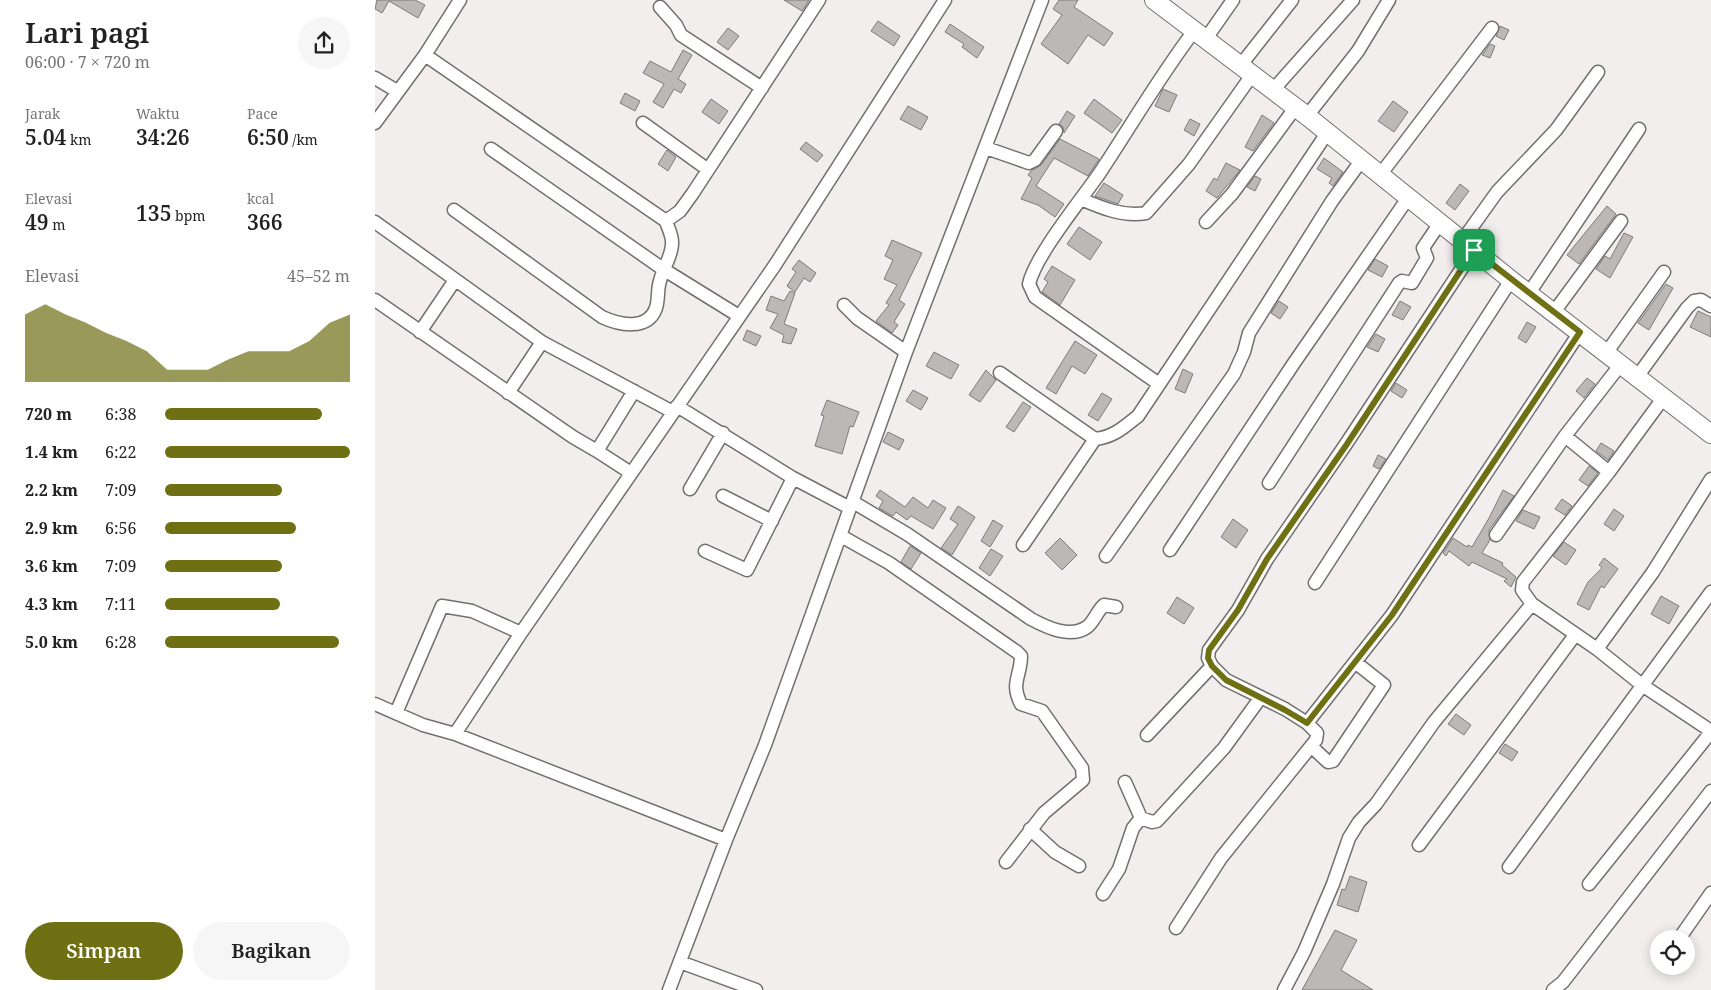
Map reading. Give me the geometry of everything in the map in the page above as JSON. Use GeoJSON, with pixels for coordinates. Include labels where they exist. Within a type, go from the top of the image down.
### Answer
{"type":"FeatureCollection","features":[{"type":"Feature","properties":{"kind":"main road"},"geometry":{"type":"LineString","coordinates":[[1154,0],[1273,90],[1511,280],[1607,352],[1711,434]]}},
{"type":"Feature","properties":{"kind":"street"},"geometry":{"type":"LineString","coordinates":[[375,123],[425,55],[460,0]]}},
{"type":"Feature","properties":{"kind":"street"},"geometry":{"type":"LineString","coordinates":[[666,221],[680,210],[819,0]]}},
{"type":"Feature","properties":{"kind":"street"},"geometry":{"type":"LineString","coordinates":[[455,734],[521,632],[739,316],[945,0]]}},
{"type":"Feature","properties":{"kind":"street"},"geometry":{"type":"LineString","coordinates":[[669,990],[726,840],[765,745],[906,352],[1042,0]]}},
{"type":"Feature","properties":{"kind":"street"},"geometry":{"type":"LineString","coordinates":[[1159,384],[1032,294],[1029,284],[1033,273],[1165,69],[1233,0]]}},
{"type":"Feature","properties":{"kind":"street"},"geometry":{"type":"LineString","coordinates":[[1081,199],[1102,208],[1129,214],[1145,213],[1189,164],[1246,70],[1293,0]]}},
{"type":"Feature","properties":{"kind":"street"},"geometry":{"type":"LineString","coordinates":[[1273,90],[1353,0]]}},
{"type":"Feature","properties":{"kind":"street"},"geometry":{"type":"LineString","coordinates":[[1206,222],[1301,112],[1358,51],[1389,0]]}},
{"type":"Feature","properties":{"kind":"street"},"geometry":{"type":"LineString","coordinates":[[660,7],[676,25],[681,35],[762,88]]}},
{"type":"Feature","properties":{"kind":"street"},"geometry":{"type":"LineString","coordinates":[[1380,175],[1492,28]]}},
{"type":"Feature","properties":{"kind":"street"},"geometry":{"type":"LineString","coordinates":[[425,55],[666,221],[672,244],[657,289],[656,308],[651,318],[635,324],[611,321],[454,210]]}},
{"type":"Feature","properties":{"kind":"street"},"geometry":{"type":"LineString","coordinates":[[1175,928],[1221,858],[1311,746],[1317,735],[1307,723],[1226,680],[1212,666],[1208,655],[1212,646],[1238,610],[1267,559],[1347,444],[1468,245],[1497,192],[1556,130],[1598,72]]}},
{"type":"Feature","properties":{"kind":"street"},"geometry":{"type":"LineString","coordinates":[[375,78],[397,91]]}},
{"type":"Feature","properties":{"kind":"street"},"geometry":{"type":"LineString","coordinates":[[643,123],[707,169]]}},
{"type":"Feature","properties":{"kind":"street"},"geometry":{"type":"LineString","coordinates":[[1529,293],[1639,129]]}},
{"type":"Feature","properties":{"kind":"street"},"geometry":{"type":"LineString","coordinates":[[986,148],[1029,163],[1035,160],[1056,131]]}},
{"type":"Feature","properties":{"kind":"street"},"geometry":{"type":"LineString","coordinates":[[1000,373],[1095,439],[1111,437],[1138,416],[1327,133]]}},
{"type":"Feature","properties":{"kind":"street"},"geometry":{"type":"LineString","coordinates":[[491,149],[663,269],[739,316]]}},
{"type":"Feature","properties":{"kind":"street"},"geometry":{"type":"LineString","coordinates":[[1106,556],[1235,374],[1249,333],[1332,201],[1361,161]]}},
{"type":"Feature","properties":{"kind":"street"},"geometry":{"type":"LineString","coordinates":[[1170,550],[1294,363],[1407,198]]}},
{"type":"Feature","properties":{"kind":"street"},"geometry":{"type":"LineString","coordinates":[[1554,312],[1621,221]]}},
{"type":"Feature","properties":{"kind":"street"},"geometry":{"type":"LineString","coordinates":[[375,222],[542,342],[589,369],[723,433],[793,478],[852,505],[907,534],[1031,619],[1047,627],[1066,631],[1078,630],[1086,627],[1104,605],[1116,607]]}},
{"type":"Feature","properties":{"kind":"street"},"geometry":{"type":"LineString","coordinates":[[1269,483],[1399,284],[1402,281],[1412,283],[1418,276],[1427,258],[1423,248],[1440,223]]}},
{"type":"Feature","properties":{"kind":"street"},"geometry":{"type":"LineString","coordinates":[[1607,352],[1664,272]]}},
{"type":"Feature","properties":{"kind":"street"},"geometry":{"type":"LineString","coordinates":[[420,332],[455,280]]}},
{"type":"Feature","properties":{"kind":"street"},"geometry":{"type":"LineString","coordinates":[[1315,583],[1511,280]]}},
{"type":"Feature","properties":{"kind":"street"},"geometry":{"type":"LineString","coordinates":[[375,300],[508,393],[631,473]]}},
{"type":"Feature","properties":{"kind":"street"},"geometry":{"type":"LineString","coordinates":[[1637,377],[1694,301],[1701,300],[1711,306]]}},
{"type":"Feature","properties":{"kind":"street"},"geometry":{"type":"LineString","coordinates":[[845,305],[857,318],[906,352]]}},
{"type":"Feature","properties":{"kind":"street"},"geometry":{"type":"LineString","coordinates":[[1307,723],[1392,615],[1580,332]]}},
{"type":"Feature","properties":{"kind":"street"},"geometry":{"type":"LineString","coordinates":[[508,393],[542,342]]}},
{"type":"Feature","properties":{"kind":"street"},"geometry":{"type":"LineString","coordinates":[[1496,535],[1565,436],[1621,364]]}},
{"type":"Feature","properties":{"kind":"street"},"geometry":{"type":"LineString","coordinates":[[597,451],[634,391]]}},
{"type":"Feature","properties":{"kind":"street"},"geometry":{"type":"LineString","coordinates":[[1589,884],[1711,732],[1642,685],[1597,649],[1575,636],[1532,604],[1525,598],[1522,590],[1523,582],[1609,472],[1664,397]]}},
{"type":"Feature","properties":{"kind":"street"},"geometry":{"type":"LineString","coordinates":[[690,490],[723,433]]}},
{"type":"Feature","properties":{"kind":"street"},"geometry":{"type":"LineString","coordinates":[[1565,436],[1609,472]]}},
{"type":"Feature","properties":{"kind":"street"},"geometry":{"type":"LineString","coordinates":[[1023,545],[1095,439]]}},
{"type":"Feature","properties":{"kind":"street"},"geometry":{"type":"LineString","coordinates":[[705,550],[747,570],[793,478]]}},
{"type":"Feature","properties":{"kind":"street"},"geometry":{"type":"LineString","coordinates":[[1597,649],[1653,572],[1711,479]]}},
{"type":"Feature","properties":{"kind":"street"},"geometry":{"type":"LineString","coordinates":[[723,496],[772,521]]}},
{"type":"Feature","properties":{"kind":"street"},"geometry":{"type":"LineString","coordinates":[[841,536],[889,563],[1021,656],[1014,686],[1021,704],[1042,711],[1082,768],[1083,780],[1058,799],[1030,828],[1006,862]]}},
{"type":"Feature","properties":{"kind":"street"},"geometry":{"type":"LineString","coordinates":[[1509,867],[1711,592]]}},
{"type":"Feature","properties":{"kind":"street"},"geometry":{"type":"LineString","coordinates":[[1284,990],[1304,952],[1333,884],[1349,838],[1359,822],[1376,804],[1434,722],[1532,604]]}},
{"type":"Feature","properties":{"kind":"street"},"geometry":{"type":"LineString","coordinates":[[396,713],[442,606],[473,611],[521,632]]}},
{"type":"Feature","properties":{"kind":"street"},"geometry":{"type":"LineString","coordinates":[[1419,845],[1575,636]]}},
{"type":"Feature","properties":{"kind":"street"},"geometry":{"type":"LineString","coordinates":[[1311,746],[1327,761],[1333,761],[1384,684],[1355,662]]}},
{"type":"Feature","properties":{"kind":"street"},"geometry":{"type":"LineString","coordinates":[[1147,735],[1212,666]]}},
{"type":"Feature","properties":{"kind":"street"},"geometry":{"type":"LineString","coordinates":[[1125,782],[1141,818],[1153,822],[1157,821],[1224,748],[1261,697]]}},
{"type":"Feature","properties":{"kind":"street"},"geometry":{"type":"LineString","coordinates":[[375,704],[423,725],[455,734],[726,840]]}},
{"type":"Feature","properties":{"kind":"street"},"geometry":{"type":"LineString","coordinates":[[1562,988],[1711,791]]}},
{"type":"Feature","properties":{"kind":"street"},"geometry":{"type":"LineString","coordinates":[[1103,894],[1119,869],[1133,828],[1141,818]]}},
{"type":"Feature","properties":{"kind":"street"},"geometry":{"type":"LineString","coordinates":[[1030,828],[1055,852],[1079,866]]}},
{"type":"Feature","properties":{"kind":"street"},"geometry":{"type":"LineString","coordinates":[[1685,930],[1711,893]]}},
{"type":"Feature","properties":{"kind":"street"},"geometry":{"type":"LineString","coordinates":[[680,962],[756,990]]}},
{"type":"Feature","properties":{"kind":"building"},"geometry":{"type":"Polygon","coordinates":[[[377,0],[415,0],[425,5],[418,18],[389,1],[382,13],[375,9],[377,0]]]}},
{"type":"Feature","properties":{"kind":"building"},"geometry":{"type":"Polygon","coordinates":[[[784,0],[809,0],[802,11],[784,0]]]}},
{"type":"Feature","properties":{"kind":"building"},"geometry":{"type":"Polygon","coordinates":[[[1059,0],[1078,0],[1074,7],[1113,33],[1104,46],[1088,35],[1068,64],[1041,44],[1062,15],[1053,9],[1059,0]]]}},
{"type":"Feature","properties":{"kind":"building"},"geometry":{"type":"Polygon","coordinates":[[[878,21],[900,36],[894,46],[871,31],[878,21]]]}},
{"type":"Feature","properties":{"kind":"building"},"geometry":{"type":"Polygon","coordinates":[[[950,24],[984,47],[977,58],[962,47],[964,44],[945,32],[950,24]]]}},
{"type":"Feature","properties":{"kind":"building"},"geometry":{"type":"Polygon","coordinates":[[[1500,26],[1509,30],[1504,40],[1496,36],[1500,26]]]}},
{"type":"Feature","properties":{"kind":"building"},"geometry":{"type":"Polygon","coordinates":[[[728,28],[739,36],[728,50],[717,42],[728,28]]]}},
{"type":"Feature","properties":{"kind":"building"},"geometry":{"type":"Polygon","coordinates":[[[1490,44],[1495,46],[1490,58],[1482,55],[1490,44]]]}},
{"type":"Feature","properties":{"kind":"building"},"geometry":{"type":"Polygon","coordinates":[[[683,50],[692,55],[678,79],[686,84],[681,93],[674,89],[663,108],[653,102],[664,84],[643,73],[650,61],[671,72],[683,50]]]}},
{"type":"Feature","properties":{"kind":"building"},"geometry":{"type":"Polygon","coordinates":[[[1163,89],[1177,95],[1169,112],[1155,106],[1163,89]]]}},
{"type":"Feature","properties":{"kind":"building"},"geometry":{"type":"Polygon","coordinates":[[[625,93],[640,101],[635,111],[620,103],[625,93]]]}},
{"type":"Feature","properties":{"kind":"building"},"geometry":{"type":"Polygon","coordinates":[[[711,99],[728,111],[719,124],[702,112],[711,99]]]}},
{"type":"Feature","properties":{"kind":"building"},"geometry":{"type":"Polygon","coordinates":[[[1094,99],[1122,120],[1112,133],[1084,113],[1094,99]]]}},
{"type":"Feature","properties":{"kind":"building"},"geometry":{"type":"Polygon","coordinates":[[[1393,101],[1408,112],[1394,132],[1378,121],[1393,101]]]}},
{"type":"Feature","properties":{"kind":"building"},"geometry":{"type":"Polygon","coordinates":[[[908,106],[928,117],[921,130],[900,119],[908,106]]]}},
{"type":"Feature","properties":{"kind":"building"},"geometry":{"type":"Polygon","coordinates":[[[1067,111],[1075,116],[1064,133],[1063,127],[1059,124],[1067,111]]]}},
{"type":"Feature","properties":{"kind":"building"},"geometry":{"type":"Polygon","coordinates":[[[1262,115],[1274,123],[1253,151],[1245,147],[1262,115]]]}},
{"type":"Feature","properties":{"kind":"building"},"geometry":{"type":"Polygon","coordinates":[[[1190,119],[1200,124],[1194,136],[1184,130],[1190,119]]]}},
{"type":"Feature","properties":{"kind":"building"},"geometry":{"type":"Polygon","coordinates":[[[1060,139],[1099,159],[1088,176],[1054,158],[1036,186],[1064,204],[1055,217],[1038,205],[1021,199],[1032,178],[1028,175],[1041,165],[1060,139]]]}},
{"type":"Feature","properties":{"kind":"building"},"geometry":{"type":"Polygon","coordinates":[[[806,142],[823,155],[817,162],[800,149],[806,142]]]}},
{"type":"Feature","properties":{"kind":"building"},"geometry":{"type":"Polygon","coordinates":[[[667,150],[676,157],[668,171],[658,164],[667,150]]]}},
{"type":"Feature","properties":{"kind":"building"},"geometry":{"type":"Polygon","coordinates":[[[1324,158],[1343,172],[1333,186],[1329,183],[1332,178],[1317,169],[1324,158]]]}},
{"type":"Feature","properties":{"kind":"building"},"geometry":{"type":"Polygon","coordinates":[[[1226,163],[1240,170],[1217,198],[1206,191],[1214,178],[1217,180],[1226,163]]]}},
{"type":"Feature","properties":{"kind":"building"},"geometry":{"type":"Polygon","coordinates":[[[1255,176],[1261,179],[1255,191],[1247,187],[1255,176]]]}},
{"type":"Feature","properties":{"kind":"building"},"geometry":{"type":"Polygon","coordinates":[[[1104,183],[1123,195],[1118,204],[1095,196],[1104,183]]]}},
{"type":"Feature","properties":{"kind":"building"},"geometry":{"type":"Polygon","coordinates":[[[1460,184],[1469,191],[1455,210],[1446,203],[1460,184]]]}},
{"type":"Feature","properties":{"kind":"building"},"geometry":{"type":"Polygon","coordinates":[[[1607,206],[1616,214],[1579,264],[1567,255],[1607,206]]]}},
{"type":"Feature","properties":{"kind":"building"},"geometry":{"type":"Polygon","coordinates":[[[1079,227],[1102,242],[1090,260],[1067,244],[1079,227]]]}},
{"type":"Feature","properties":{"kind":"building"},"geometry":{"type":"Polygon","coordinates":[[[1624,233],[1633,237],[1610,278],[1596,269],[1605,256],[1610,259],[1624,233]]]}},
{"type":"Feature","properties":{"kind":"building"},"geometry":{"type":"Polygon","coordinates":[[[892,240],[922,253],[899,300],[905,304],[894,322],[898,325],[892,333],[876,321],[889,305],[886,303],[897,285],[884,279],[893,260],[885,256],[892,240]]]}},
{"type":"Feature","properties":{"kind":"building"},"geometry":{"type":"Polygon","coordinates":[[[1375,259],[1388,266],[1382,277],[1368,270],[1375,259]]]}},
{"type":"Feature","properties":{"kind":"building"},"geometry":{"type":"Polygon","coordinates":[[[799,260],[816,273],[810,282],[804,278],[795,292],[787,286],[796,272],[792,269],[799,260]]]}},
{"type":"Feature","properties":{"kind":"building"},"geometry":{"type":"Polygon","coordinates":[[[1052,266],[1075,280],[1060,305],[1042,292],[1048,282],[1044,279],[1052,266]]]}},
{"type":"Feature","properties":{"kind":"building"},"geometry":{"type":"Polygon","coordinates":[[[1666,284],[1673,288],[1649,330],[1638,323],[1666,284]]]}},
{"type":"Feature","properties":{"kind":"building"},"geometry":{"type":"Polygon","coordinates":[[[790,291],[795,293],[784,324],[797,329],[791,344],[782,342],[784,335],[770,328],[778,314],[766,310],[771,296],[784,301],[790,291]]]}},
{"type":"Feature","properties":{"kind":"building"},"geometry":{"type":"Polygon","coordinates":[[[1279,301],[1288,307],[1280,319],[1271,313],[1279,301]]]}},
{"type":"Feature","properties":{"kind":"building"},"geometry":{"type":"Polygon","coordinates":[[[1400,301],[1411,307],[1403,320],[1392,315],[1400,301]]]}},
{"type":"Feature","properties":{"kind":"building"},"geometry":{"type":"Polygon","coordinates":[[[1698,311],[1711,317],[1711,337],[1690,327],[1698,311]]]}},
{"type":"Feature","properties":{"kind":"building"},"geometry":{"type":"Polygon","coordinates":[[[1527,322],[1536,327],[1526,343],[1518,338],[1527,322]]]}},
{"type":"Feature","properties":{"kind":"building"},"geometry":{"type":"Polygon","coordinates":[[[747,330],[761,336],[756,346],[743,340],[747,330]]]}},
{"type":"Feature","properties":{"kind":"building"},"geometry":{"type":"Polygon","coordinates":[[[1376,334],[1385,339],[1378,352],[1367,347],[1376,334]]]}},
{"type":"Feature","properties":{"kind":"building"},"geometry":{"type":"Polygon","coordinates":[[[1075,341],[1097,355],[1085,374],[1072,366],[1056,394],[1046,388],[1075,341]]]}},
{"type":"Feature","properties":{"kind":"building"},"geometry":{"type":"Polygon","coordinates":[[[934,352],[959,365],[951,379],[926,366],[934,352]]]}},
{"type":"Feature","properties":{"kind":"building"},"geometry":{"type":"Polygon","coordinates":[[[1183,369],[1193,374],[1185,393],[1175,389],[1183,369]]]}},
{"type":"Feature","properties":{"kind":"building"},"geometry":{"type":"Polygon","coordinates":[[[986,370],[996,380],[980,402],[969,395],[986,370]]]}},
{"type":"Feature","properties":{"kind":"building"},"geometry":{"type":"Polygon","coordinates":[[[1587,378],[1595,384],[1584,398],[1576,391],[1587,378]]]}},
{"type":"Feature","properties":{"kind":"building"},"geometry":{"type":"Polygon","coordinates":[[[1396,383],[1407,390],[1402,398],[1391,391],[1396,383]]]}},
{"type":"Feature","properties":{"kind":"building"},"geometry":{"type":"Polygon","coordinates":[[[913,390],[928,398],[921,410],[906,401],[913,390]]]}},
{"type":"Feature","properties":{"kind":"building"},"geometry":{"type":"Polygon","coordinates":[[[1102,393],[1112,399],[1098,421],[1088,415],[1102,393]]]}},
{"type":"Feature","properties":{"kind":"building"},"geometry":{"type":"Polygon","coordinates":[[[827,400],[859,412],[853,427],[850,426],[842,454],[815,446],[824,416],[821,415],[827,400]]]}},
{"type":"Feature","properties":{"kind":"building"},"geometry":{"type":"Polygon","coordinates":[[[1023,402],[1031,407],[1014,432],[1006,427],[1023,402]]]}},
{"type":"Feature","properties":{"kind":"building"},"geometry":{"type":"Polygon","coordinates":[[[888,432],[904,440],[899,450],[883,442],[888,432]]]}},
{"type":"Feature","properties":{"kind":"building"},"geometry":{"type":"Polygon","coordinates":[[[1601,443],[1614,451],[1608,460],[1596,451],[1601,443]]]}},
{"type":"Feature","properties":{"kind":"building"},"geometry":{"type":"Polygon","coordinates":[[[1378,455],[1386,459],[1379,469],[1373,466],[1378,455]]]}},
{"type":"Feature","properties":{"kind":"building"},"geometry":{"type":"Polygon","coordinates":[[[1589,466],[1598,473],[1588,486],[1579,480],[1589,466]]]}},
{"type":"Feature","properties":{"kind":"building"},"geometry":{"type":"Polygon","coordinates":[[[880,490],[905,507],[913,497],[928,508],[933,500],[946,508],[933,529],[911,516],[907,520],[896,512],[893,516],[879,508],[883,501],[876,496],[880,490]]]}},
{"type":"Feature","properties":{"kind":"building"},"geometry":{"type":"Polygon","coordinates":[[[1503,490],[1514,496],[1489,530],[1490,540],[1482,553],[1503,563],[1502,565],[1516,577],[1511,587],[1504,581],[1507,579],[1472,562],[1469,566],[1449,551],[1446,556],[1443,553],[1453,538],[1467,547],[1468,545],[1472,547],[1503,490]]]}},
{"type":"Feature","properties":{"kind":"building"},"geometry":{"type":"Polygon","coordinates":[[[1562,499],[1572,506],[1565,515],[1555,509],[1562,499]]]}},
{"type":"Feature","properties":{"kind":"building"},"geometry":{"type":"Polygon","coordinates":[[[958,506],[975,517],[952,555],[941,548],[958,524],[950,519],[958,506]]]}},
{"type":"Feature","properties":{"kind":"building"},"geometry":{"type":"Polygon","coordinates":[[[1614,509],[1624,516],[1614,531],[1604,524],[1614,509]]]}},
{"type":"Feature","properties":{"kind":"building"},"geometry":{"type":"Polygon","coordinates":[[[1523,510],[1540,517],[1534,529],[1516,521],[1523,510]]]}},
{"type":"Feature","properties":{"kind":"building"},"geometry":{"type":"Polygon","coordinates":[[[1233,519],[1248,530],[1236,548],[1221,537],[1233,519]]]}},
{"type":"Feature","properties":{"kind":"building"},"geometry":{"type":"Polygon","coordinates":[[[993,520],[1003,526],[990,547],[981,541],[993,520]]]}},
{"type":"Feature","properties":{"kind":"building"},"geometry":{"type":"Polygon","coordinates":[[[1060,538],[1077,555],[1062,570],[1045,553],[1060,538]]]}},
{"type":"Feature","properties":{"kind":"building"},"geometry":{"type":"Polygon","coordinates":[[[1564,542],[1576,550],[1566,565],[1553,556],[1564,542]]]}},
{"type":"Feature","properties":{"kind":"building"},"geometry":{"type":"Polygon","coordinates":[[[910,546],[921,553],[911,569],[901,562],[910,546]]]}},
{"type":"Feature","properties":{"kind":"building"},"geometry":{"type":"Polygon","coordinates":[[[991,549],[1003,556],[990,576],[979,568],[991,549]]]}},
{"type":"Feature","properties":{"kind":"building"},"geometry":{"type":"Polygon","coordinates":[[[1604,558],[1618,569],[1604,588],[1601,586],[1589,610],[1577,604],[1588,582],[1602,568],[1599,565],[1604,558]]]}},
{"type":"Feature","properties":{"kind":"building"},"geometry":{"type":"Polygon","coordinates":[[[1661,596],[1679,606],[1669,624],[1651,614],[1661,596]]]}},
{"type":"Feature","properties":{"kind":"building"},"geometry":{"type":"Polygon","coordinates":[[[1177,597],[1194,608],[1184,624],[1167,613],[1177,597]]]}},
{"type":"Feature","properties":{"kind":"building"},"geometry":{"type":"Polygon","coordinates":[[[1456,714],[1471,725],[1464,735],[1448,724],[1456,714]]]}},
{"type":"Feature","properties":{"kind":"building"},"geometry":{"type":"Polygon","coordinates":[[[1505,744],[1518,752],[1512,761],[1499,753],[1505,744]]]}},
{"type":"Feature","properties":{"kind":"building"},"geometry":{"type":"Polygon","coordinates":[[[1350,876],[1367,882],[1358,912],[1337,905],[1342,889],[1345,890],[1350,876]]]}},
{"type":"Feature","properties":{"kind":"building"},"geometry":{"type":"Polygon","coordinates":[[[1335,930],[1357,940],[1341,970],[1373,990],[1302,990],[1335,930]]]}},
{"type":"Feature","properties":{"kind":"route"},"geometry":{"type":"LineString","coordinates":[[1474,250],[1580,332],[1392,615],[1307,723],[1226,680],[1212,666],[1208,658],[1209,650],[1238,610],[1267,559],[1347,444],[1474,250]]}}]}
